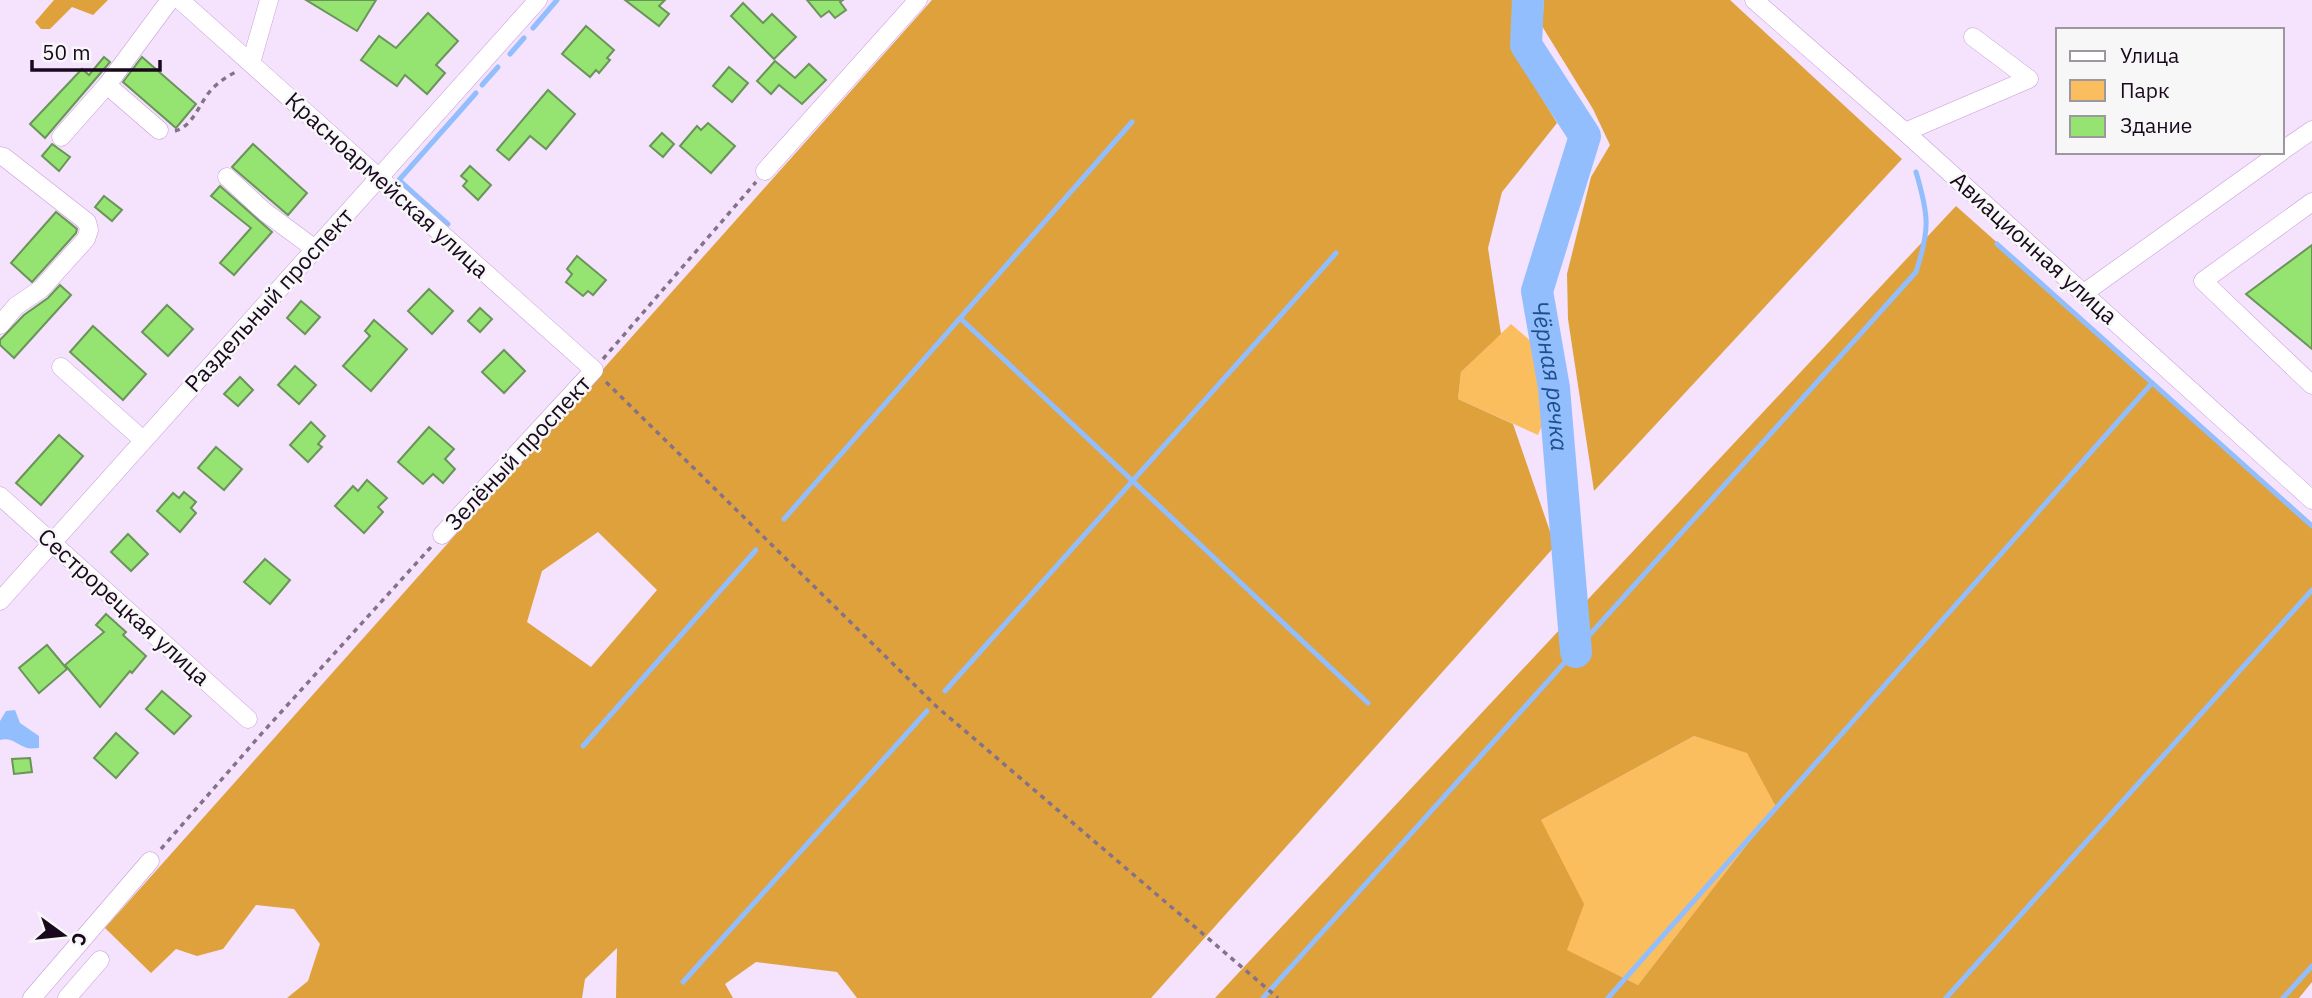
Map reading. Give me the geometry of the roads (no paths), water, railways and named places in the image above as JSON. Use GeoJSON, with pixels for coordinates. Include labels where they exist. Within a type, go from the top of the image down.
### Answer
{"type":"FeatureCollection","features":[{"type":"Feature","properties":{"kind":"street"},"geometry":{"type":"LineString","coordinates":[[61,137],[107,85],[170,0]]}},
{"type":"Feature","properties":{"kind":"street","name":"Красноармейская улица"},"geometry":{"type":"LineString","coordinates":[[180,0],[594,370]]}},
{"type":"Feature","properties":{"kind":"street"},"geometry":{"type":"LineString","coordinates":[[251,63],[269,0]]}},
{"type":"Feature","properties":{"kind":"street","name":"Раздельный проспект"},"geometry":{"type":"LineString","coordinates":[[0,601],[538,0]]}},
{"type":"Feature","properties":{"kind":"street"},"geometry":{"type":"LineString","coordinates":[[765,171],[918,0]]}},
{"type":"Feature","properties":{"kind":"street","name":"Авиационная улица"},"geometry":{"type":"LineString","coordinates":[[1754,0],[1905,132],[2312,500]]}},
{"type":"Feature","properties":{"kind":"street"},"geometry":{"type":"LineString","coordinates":[[1905,132],[2029,79],[1973,37]]}},
{"type":"Feature","properties":{"kind":"street"},"geometry":{"type":"LineString","coordinates":[[107,85],[159,130]]}},
{"type":"Feature","properties":{"kind":"street"},"geometry":{"type":"LineString","coordinates":[[2284,150],[2312,130]]}},
{"type":"Feature","properties":{"kind":"street"},"geometry":{"type":"LineString","coordinates":[[2084,293],[2278,154]]}},
{"type":"Feature","properties":{"kind":"street"},"geometry":{"type":"LineString","coordinates":[[0,156],[87,222],[89,230],[86,239],[41,289],[16,306],[0,325]]}},
{"type":"Feature","properties":{"kind":"street"},"geometry":{"type":"LineString","coordinates":[[227,177],[265,212],[315,249]]}},
{"type":"Feature","properties":{"kind":"street"},"geometry":{"type":"LineString","coordinates":[[2312,202],[2203,281],[2312,385]]}},
{"type":"Feature","properties":{"kind":"street"},"geometry":{"type":"LineString","coordinates":[[61,367],[144,440]]}},
{"type":"Feature","properties":{"kind":"street","name":"Зелёный проспект"},"geometry":{"type":"LineString","coordinates":[[442,535],[594,370]]}},
{"type":"Feature","properties":{"kind":"street","name":"Сестрорецкая улица"},"geometry":{"type":"LineString","coordinates":[[0,496],[248,719]]}},
{"type":"Feature","properties":{"kind":"street"},"geometry":{"type":"LineString","coordinates":[[32,998],[150,861]]}},
{"type":"Feature","properties":{"kind":"street"},"geometry":{"type":"LineString","coordinates":[[67,998],[100,960]]}},
{"type":"Feature","properties":{"kind":"water"},"geometry":{"type":"Polygon","coordinates":[[[15,710],[20,723],[39,736],[39,748],[27,748],[11,740],[0,740],[0,721],[6,711],[15,710]]]}},
{"type":"Feature","properties":{"kind":"waterway"},"geometry":{"type":"LineString","coordinates":[[533,28],[557,0]]}},
{"type":"Feature","properties":{"kind":"waterway","name":"Чёрная речка"},"geometry":{"type":"LineString","coordinates":[[1528,0],[1526,45],[1585,136],[1537,291],[1554,388],[1576,652]]}},
{"type":"Feature","properties":{"kind":"waterway"},"geometry":{"type":"LineString","coordinates":[[510,54],[524,38]]}},
{"type":"Feature","properties":{"kind":"waterway"},"geometry":{"type":"LineString","coordinates":[[482,85],[498,67]]}},
{"type":"Feature","properties":{"kind":"waterway"},"geometry":{"type":"LineString","coordinates":[[448,224],[399,180],[476,93]]}},
{"type":"Feature","properties":{"kind":"waterway"},"geometry":{"type":"LineString","coordinates":[[784,519],[1132,122]]}},
{"type":"Feature","properties":{"kind":"waterway"},"geometry":{"type":"LineString","coordinates":[[1263,998],[1916,272],[1926,233],[1925,212],[1916,172]]}},
{"type":"Feature","properties":{"kind":"waterway"},"geometry":{"type":"LineString","coordinates":[[1997,244],[2312,526]]}},
{"type":"Feature","properties":{"kind":"waterway"},"geometry":{"type":"LineString","coordinates":[[945,691],[1336,253]]}},
{"type":"Feature","properties":{"kind":"waterway"},"geometry":{"type":"LineString","coordinates":[[960,318],[1368,703]]}},
{"type":"Feature","properties":{"kind":"waterway"},"geometry":{"type":"LineString","coordinates":[[1608,998],[2152,383]]}},
{"type":"Feature","properties":{"kind":"waterway"},"geometry":{"type":"LineString","coordinates":[[583,746],[756,550]]}},
{"type":"Feature","properties":{"kind":"waterway"},"geometry":{"type":"LineString","coordinates":[[1946,998],[2312,590]]}},
{"type":"Feature","properties":{"kind":"waterway"},"geometry":{"type":"LineString","coordinates":[[683,982],[927,711]]}},
{"type":"Feature","properties":{"kind":"waterway"},"geometry":{"type":"LineString","coordinates":[[2283,998],[2312,966]]}}]}
